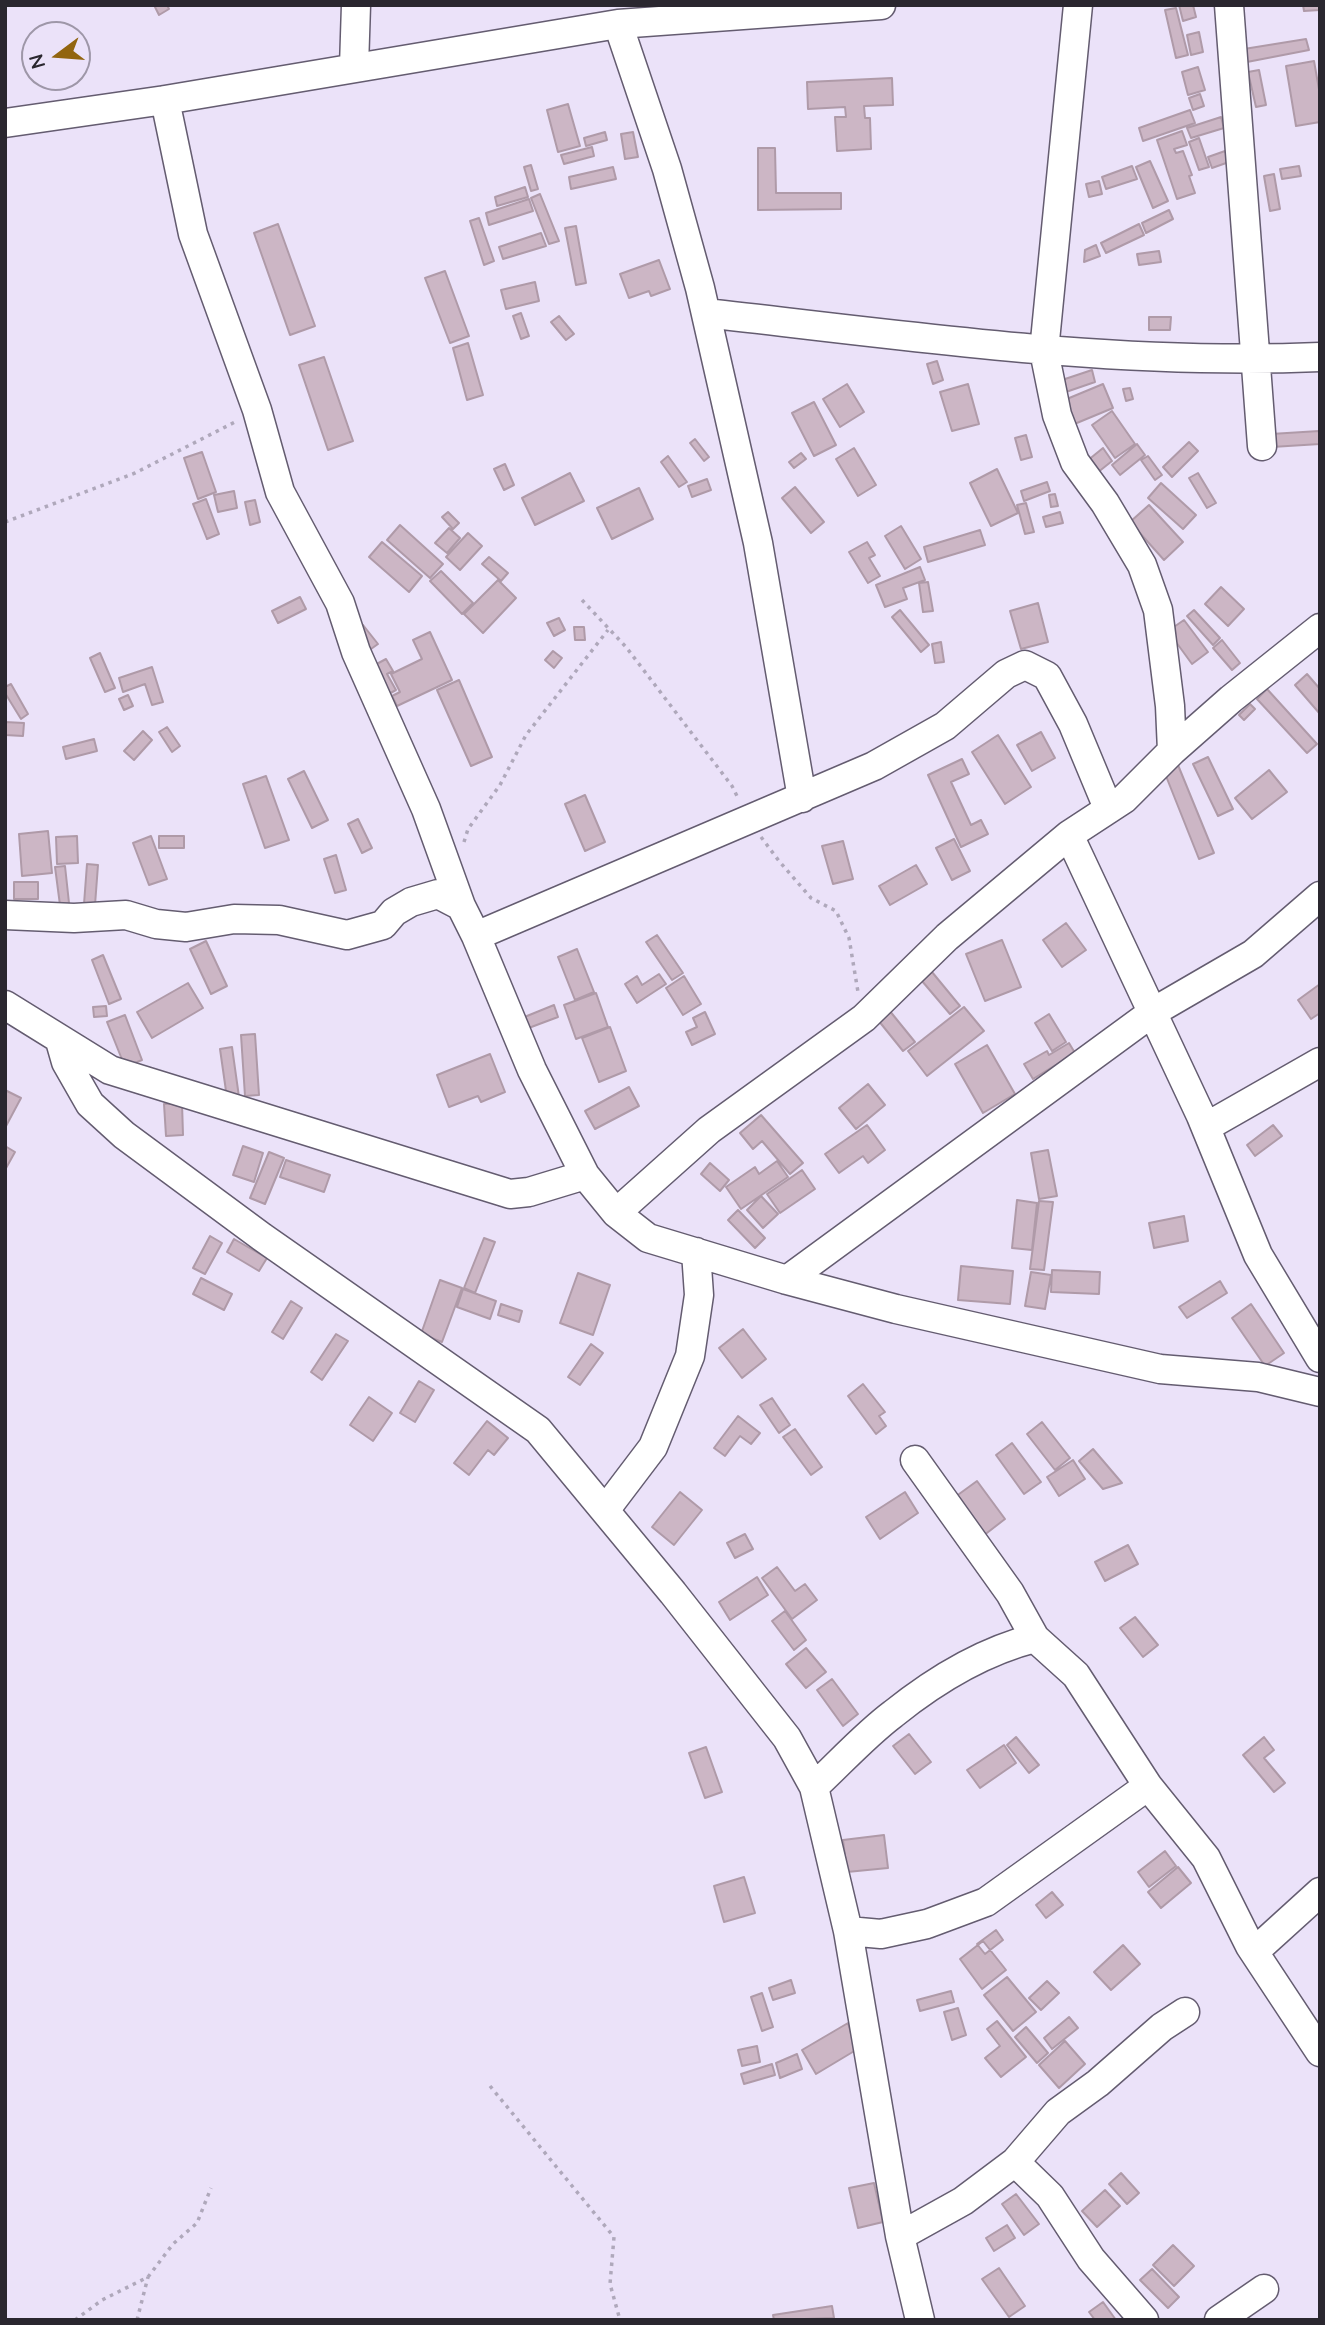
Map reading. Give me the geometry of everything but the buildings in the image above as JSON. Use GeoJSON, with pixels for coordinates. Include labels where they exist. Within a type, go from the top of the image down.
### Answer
{"type":"FeatureCollection","features":[{"type":"Feature","properties":{"kind":"street"},"geometry":{"type":"LineString","coordinates":[[354,67],[355,5]]}},
{"type":"Feature","properties":{"kind":"street"},"geometry":{"type":"LineString","coordinates":[[5,123],[165,100],[618,24],[881,5]]}},
{"type":"Feature","properties":{"kind":"street"},"geometry":{"type":"LineString","coordinates":[[1078,5],[1044,351],[1057,415],[1075,463],[1105,503],[1143,565],[1158,610],[1170,706],[1172,751]]}},
{"type":"Feature","properties":{"kind":"street"},"geometry":{"type":"LineString","coordinates":[[1229,5],[1262,446]]}},
{"type":"Feature","properties":{"kind":"street"},"geometry":{"type":"LineString","coordinates":[[618,24],[667,169],[706,313],[758,542],[802,798]]}},
{"type":"Feature","properties":{"kind":"street"},"geometry":{"type":"LineString","coordinates":[[165,100],[193,234],[257,410],[280,492],[340,603],[356,652],[421,798],[461,906],[532,1070],[585,1175],[616,1213],[648,1238],[787,1280],[909,1312],[1160,1369],[1258,1377],[1320,1392]]}},
{"type":"Feature","properties":{"kind":"street"},"geometry":{"type":"LineString","coordinates":[[706,313],[1044,351],[1256,360],[1320,358]]}},
{"type":"Feature","properties":{"kind":"street"},"geometry":{"type":"LineString","coordinates":[[616,1213],[709,1130],[864,1018],[947,937],[1069,835],[1125,799],[1172,751],[1320,628]]}},
{"type":"Feature","properties":{"kind":"street"},"geometry":{"type":"LineString","coordinates":[[476,936],[874,766],[945,726],[1006,674],[1025,665],[1047,676],[1073,724],[1108,808]]}},
{"type":"Feature","properties":{"kind":"street"},"geometry":{"type":"LineString","coordinates":[[1069,835],[1206,1127],[1258,1255],[1320,1358]]}},
{"type":"Feature","properties":{"kind":"street"},"geometry":{"type":"LineString","coordinates":[[5,915],[74,918],[126,915],[156,924],[186,927],[234,919],[279,920],[347,934],[383,925],[394,912],[411,902],[438,894],[461,906]]}},
{"type":"Feature","properties":{"kind":"street"},"geometry":{"type":"LineString","coordinates":[[787,1280],[1153,1012],[1254,954],[1320,896]]}},
{"type":"Feature","properties":{"kind":"street"},"geometry":{"type":"LineString","coordinates":[[5,1005],[110,1070],[510,1194],[529,1192],[585,1175]]}},
{"type":"Feature","properties":{"kind":"street"},"geometry":{"type":"LineString","coordinates":[[60,1041],[66,1062],[90,1104],[124,1135],[262,1237],[538,1430],[606,1510],[762,1703],[787,1738],[814,1787],[848,1930],[900,2236],[920,2320]]}},
{"type":"Feature","properties":{"kind":"street"},"geometry":{"type":"LineString","coordinates":[[1206,1127],[1320,1062]]}},
{"type":"Feature","properties":{"kind":"street"},"geometry":{"type":"LineString","coordinates":[[606,1510],[653,1447],[690,1356],[699,1295],[696,1252]]}},
{"type":"Feature","properties":{"kind":"street"},"geometry":{"type":"LineString","coordinates":[[915,1460],[1010,1593],[1035,1638],[1076,1675],[1148,1786],[1206,1858],[1254,1952],[1320,2052]]}},
{"type":"Feature","properties":{"kind":"street"},"geometry":{"type":"LineString","coordinates":[[814,1787],[892,1714],[947,1677],[1011,1644],[1035,1638]]}},
{"type":"Feature","properties":{"kind":"street"},"geometry":{"type":"LineString","coordinates":[[848,1930],[881,1934],[927,1924],[986,1902],[1148,1786]]}},
{"type":"Feature","properties":{"kind":"street"},"geometry":{"type":"LineString","coordinates":[[1254,1952],[1320,1892]]}},
{"type":"Feature","properties":{"kind":"street"},"geometry":{"type":"LineString","coordinates":[[900,2236],[963,2201],[1015,2162],[1058,2112],[1098,2083],[1163,2026],[1185,2012]]}},
{"type":"Feature","properties":{"kind":"street"},"geometry":{"type":"LineString","coordinates":[[1015,2162],[1050,2196],[1091,2259],[1144,2320]]}},
{"type":"Feature","properties":{"kind":"street"},"geometry":{"type":"LineString","coordinates":[[1219,2320],[1264,2288]]}},
{"type":"Feature","properties":{"kind":"path"},"geometry":{"type":"LineString","coordinates":[[5,522],[135,473],[257,410]]}},
{"type":"Feature","properties":{"kind":"path"},"geometry":{"type":"LineString","coordinates":[[462,851],[468,829],[500,785],[526,734],[608,629]]}},
{"type":"Feature","properties":{"kind":"path"},"geometry":{"type":"LineString","coordinates":[[490,2086],[614,2236],[610,2284],[620,2320]]}},
{"type":"Feature","properties":{"kind":"path"},"geometry":{"type":"LineString","coordinates":[[137,2320],[148,2277],[173,2244],[197,2223],[212,2188]]}},
{"type":"Feature","properties":{"kind":"path"},"geometry":{"type":"LineString","coordinates":[[75,2320],[102,2300],[148,2277]]}}]}
